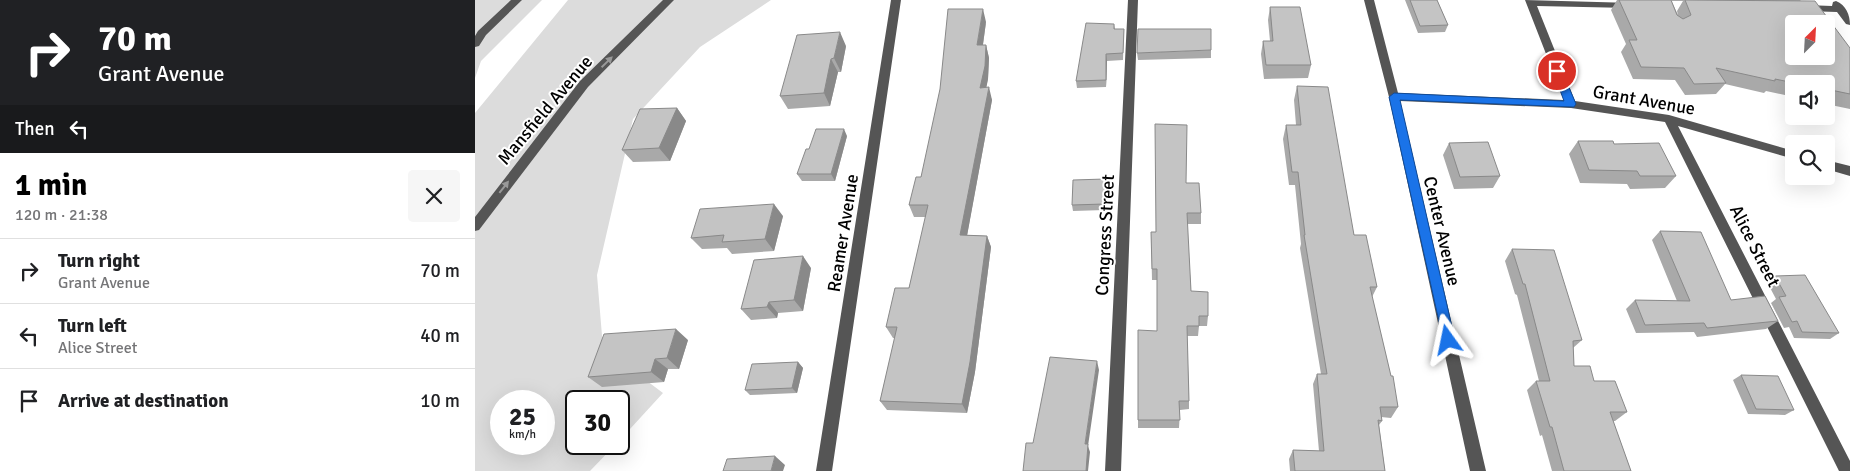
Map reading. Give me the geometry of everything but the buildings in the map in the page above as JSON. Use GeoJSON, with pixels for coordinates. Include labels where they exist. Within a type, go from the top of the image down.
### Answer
{"type":"FeatureCollection","features":[{"type":"Feature","properties":{"kind":"street"},"geometry":{"type":"LineString","coordinates":[[475,44],[482,33],[517,0]]}},
{"type":"Feature","properties":{"kind":"street","name":"Mansfield Avenue"},"geometry":{"type":"LineString","coordinates":[[475,226],[584,84],[669,0]]}},
{"type":"Feature","properties":{"kind":"street","name":"Reamer Avenue"},"geometry":{"type":"LineString","coordinates":[[824,471],[896,0]]}},
{"type":"Feature","properties":{"kind":"street","name":"Congress Street"},"geometry":{"type":"LineString","coordinates":[[1113,471],[1133,0]]}},
{"type":"Feature","properties":{"kind":"street","name":"Center Avenue"},"geometry":{"type":"LineString","coordinates":[[1369,0],[1394,97],[1478,471]]}},
{"type":"Feature","properties":{"kind":"street"},"geometry":{"type":"LineString","coordinates":[[1833,0],[1850,22]]}},
{"type":"Feature","properties":{"kind":"street"},"geometry":{"type":"LineString","coordinates":[[1571,104],[1530,2],[1639,5]]}},
{"type":"Feature","properties":{"kind":"street"},"geometry":{"type":"LineString","coordinates":[[1793,8],[1840,9]]}},
{"type":"Feature","properties":{"kind":"street","name":"Grant Avenue"},"geometry":{"type":"LineString","coordinates":[[1394,97],[1571,104],[1669,119],[1785,152]]}},
{"type":"Feature","properties":{"kind":"street","name":"Alice Street"},"geometry":{"type":"LineString","coordinates":[[1669,119],[1847,471]]}},
{"type":"Feature","properties":{"kind":"street"},"geometry":{"type":"LineString","coordinates":[[1835,167],[1850,171]]}},
{"type":"Feature","properties":{"kind":"shaded area"},"geometry":{"type":"Polygon","coordinates":[[[475,0],[542,0],[481,61],[475,78],[475,0]]]}},
{"type":"Feature","properties":{"kind":"shaded area"},"geometry":{"type":"Polygon","coordinates":[[[568,0],[771,0],[700,47],[633,119],[597,275],[603,348],[663,393],[630,429],[630,390],[565,390],[565,455],[605,455],[590,471],[475,471],[475,113],[568,0]]]}},
{"type":"Feature","properties":{"kind":"route"},"geometry":{"type":"LineString","coordinates":[[1448,340],[1394,97],[1571,104],[1557,71]]}}]}
